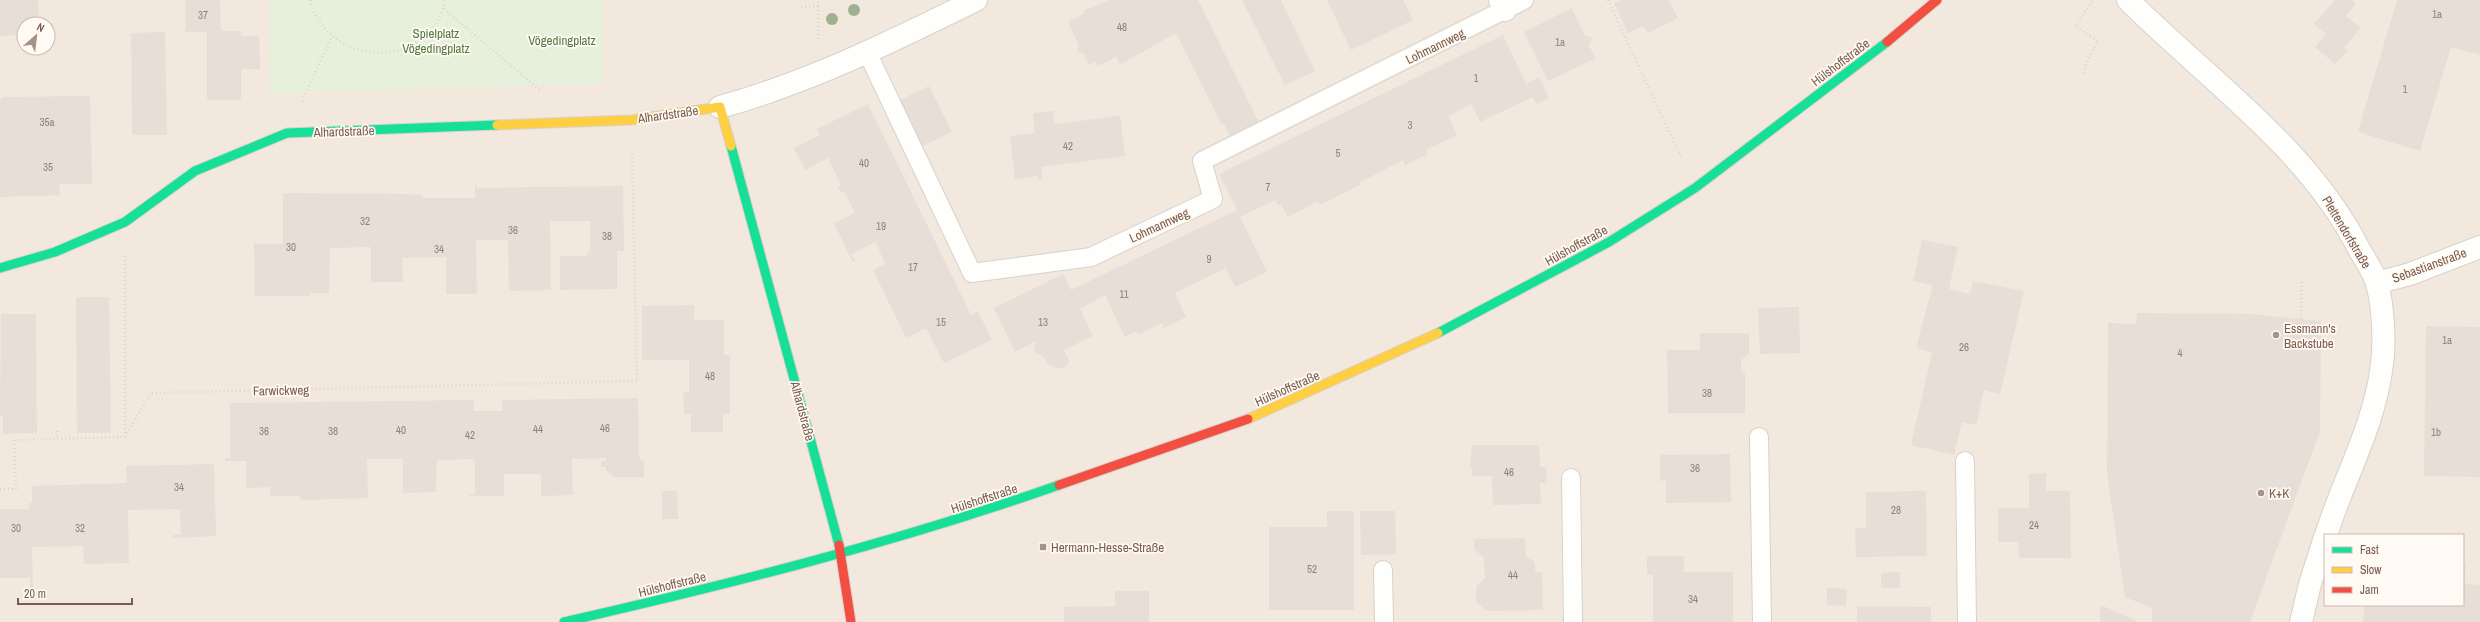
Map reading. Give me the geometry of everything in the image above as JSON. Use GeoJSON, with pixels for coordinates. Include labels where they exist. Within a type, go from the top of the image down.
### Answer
{"type":"FeatureCollection","features":[{"type":"Feature","properties":{"kind":"main road","name":"Hülshoffstraße"},"geometry":{"type":"LineString","coordinates":[[564,622],[676,597],[841,553],[1029,497],[1261,414],[1463,322],[1609,242],[1695,188],[1897,35],[1937,0]]}},
{"type":"Feature","properties":{"kind":"main road","name":"Alhardstraße"},"geometry":{"type":"LineString","coordinates":[[0,268],[55,252],[125,222],[196,171],[287,133],[631,120],[720,107],[841,553]]}},
{"type":"Feature","properties":{"kind":"main road"},"geometry":{"type":"LineString","coordinates":[[841,553],[851,622]]}},
{"type":"Feature","properties":{"kind":"street","name":"Alhardstraße"},"geometry":{"type":"LineString","coordinates":[[720,107],[761,96],[868,54],[976,0]]}},
{"type":"Feature","properties":{"kind":"street","name":"Plettendorfstraße"},"geometry":{"type":"LineString","coordinates":[[2128,0],[2287,150],[2317,182],[2351,232],[2377,284],[2382,323],[2382,362],[2376,401],[2326,534]]}},
{"type":"Feature","properties":{"kind":"street","name":"Sebastianstraße"},"geometry":{"type":"LineString","coordinates":[[2377,284],[2410,274],[2480,247]]}},
{"type":"Feature","properties":{"kind":"street","name":"Plettendorfstraße"},"geometry":{"type":"LineString","coordinates":[[2301,622],[2310,584],[2324,539]]}},
{"type":"Feature","properties":{"kind":"lane"},"geometry":{"type":"LineString","coordinates":[[1502,5],[1524,0]]}},
{"type":"Feature","properties":{"kind":"lane","name":"Lohmannweg"},"geometry":{"type":"LineString","coordinates":[[868,54],[972,273],[1091,257],[1213,200],[1202,161],[1502,5]]}},
{"type":"Feature","properties":{"kind":"lane"},"geometry":{"type":"LineString","coordinates":[[1759,437],[1762,622]]}},
{"type":"Feature","properties":{"kind":"lane"},"geometry":{"type":"LineString","coordinates":[[1965,461],[1967,622]]}},
{"type":"Feature","properties":{"kind":"lane"},"geometry":{"type":"LineString","coordinates":[[1571,478],[1573,622]]}},
{"type":"Feature","properties":{"kind":"lane"},"geometry":{"type":"LineString","coordinates":[[1383,570],[1384,622]]}},
{"type":"Feature","properties":{"kind":"path"},"geometry":{"type":"LineString","coordinates":[[310,0],[319,21],[332,36],[355,50],[382,54],[408,47],[430,32],[444,8],[445,0]]}},
{"type":"Feature","properties":{"kind":"path"},"geometry":{"type":"LineString","coordinates":[[818,0],[818,41],[832,68]]}},
{"type":"Feature","properties":{"kind":"path"},"geometry":{"type":"LineString","coordinates":[[1608,0],[1695,188]]}},
{"type":"Feature","properties":{"kind":"path"},"geometry":{"type":"LineString","coordinates":[[2083,73],[2098,41],[2075,26],[2093,0]]}},
{"type":"Feature","properties":{"kind":"path"},"geometry":{"type":"LineString","coordinates":[[801,7],[818,6]]}},
{"type":"Feature","properties":{"kind":"path"},"geometry":{"type":"LineString","coordinates":[[444,8],[578,122]]}},
{"type":"Feature","properties":{"kind":"path"},"geometry":{"type":"LineString","coordinates":[[287,133],[332,36]]}},
{"type":"Feature","properties":{"kind":"path","name":"Farwickweg"},"geometry":{"type":"LineString","coordinates":[[125,437],[151,393],[637,381],[631,120]]}},
{"type":"Feature","properties":{"kind":"path"},"geometry":{"type":"LineString","coordinates":[[0,489],[16,489],[14,440],[125,437],[125,222]]}},
{"type":"Feature","properties":{"kind":"path"},"geometry":{"type":"LineString","coordinates":[[2301,318],[2302,278]]}},
{"type":"Feature","properties":{"kind":"path"},"geometry":{"type":"LineString","coordinates":[[57,432],[57,440]]}},
{"type":"Feature","properties":{"kind":"shaded area"},"geometry":{"type":"Polygon","coordinates":[[[0,0],[2480,0],[2480,622],[0,622],[0,0]]]}},
{"type":"Feature","properties":{"kind":"green space"},"geometry":{"type":"Polygon","coordinates":[[[270,0],[602,0],[603,84],[270,93],[270,0]]]}},
{"type":"Feature","properties":{"kind":"building"},"geometry":{"type":"Polygon","coordinates":[[[0,0],[38,0],[39,16],[16,16],[16,35],[0,36],[0,0]]]}},
{"type":"Feature","properties":{"kind":"building"},"geometry":{"type":"Polygon","coordinates":[[[185,0],[220,0],[221,31],[241,31],[241,36],[259,36],[260,69],[243,69],[241,71],[241,100],[207,100],[207,32],[183,32],[186,30],[185,0]]]}},
{"type":"Feature","properties":{"kind":"building"},"geometry":{"type":"Polygon","coordinates":[[[1110,0],[1198,0],[1260,125],[1232,140],[1224,124],[1222,125],[1176,33],[1120,65],[1116,57],[1098,66],[1095,62],[1089,65],[1084,54],[1077,51],[1079,45],[1068,22],[1084,14],[1083,11],[1110,0]]]}},
{"type":"Feature","properties":{"kind":"building"},"geometry":{"type":"Polygon","coordinates":[[[1242,0],[1281,0],[1315,71],[1285,85],[1242,0]]]}},
{"type":"Feature","properties":{"kind":"building"},"geometry":{"type":"Polygon","coordinates":[[[1327,0],[1403,0],[1413,20],[1351,50],[1327,0]]]}},
{"type":"Feature","properties":{"kind":"building"},"geometry":{"type":"Polygon","coordinates":[[[1621,0],[1672,0],[1669,1],[1678,18],[1648,33],[1643,26],[1628,33],[1614,3],[1621,0]]]}},
{"type":"Feature","properties":{"kind":"building"},"geometry":{"type":"Polygon","coordinates":[[[2335,0],[2352,0],[2356,4],[2346,16],[2361,28],[2344,48],[2347,51],[2335,64],[2315,47],[2326,34],[2314,24],[2335,0]]]}},
{"type":"Feature","properties":{"kind":"building"},"geometry":{"type":"Polygon","coordinates":[[[2397,0],[2480,0],[2480,55],[2451,47],[2420,151],[2358,132],[2397,0]]]}},
{"type":"Feature","properties":{"kind":"building"},"geometry":{"type":"Polygon","coordinates":[[[1572,8],[1584,35],[1592,38],[1589,46],[1596,58],[1548,81],[1524,32],[1572,8]]]}},
{"type":"Feature","properties":{"kind":"building"},"geometry":{"type":"Polygon","coordinates":[[[165,32],[167,135],[132,135],[131,33],[165,32]]]}},
{"type":"Feature","properties":{"kind":"building"},"geometry":{"type":"Polygon","coordinates":[[[1503,35],[1526,84],[1539,77],[1549,98],[1536,104],[1533,97],[1480,122],[1472,104],[1448,116],[1457,135],[1426,150],[1428,154],[1405,165],[1403,160],[1359,183],[1360,185],[1320,205],[1318,201],[1288,217],[1281,204],[1278,205],[1275,200],[1240,217],[1267,272],[1235,287],[1226,268],[1175,293],[1186,317],[1164,328],[1162,323],[1138,335],[1136,331],[1125,337],[1105,295],[1080,309],[1093,336],[1064,350],[1069,361],[1067,366],[1060,369],[1049,365],[1043,356],[1037,354],[1034,348],[1036,341],[1015,352],[994,308],[1063,274],[1071,290],[1237,210],[1219,174],[1503,35]]]}},
{"type":"Feature","properties":{"kind":"building"},"geometry":{"type":"Polygon","coordinates":[[[929,86],[952,132],[918,148],[896,102],[929,86]]]}},
{"type":"Feature","properties":{"kind":"building"},"geometry":{"type":"Polygon","coordinates":[[[90,96],[92,184],[59,184],[60,195],[0,197],[0,100],[4,97],[90,96]]]}},
{"type":"Feature","properties":{"kind":"building"},"geometry":{"type":"Polygon","coordinates":[[[868,104],[971,315],[978,311],[992,340],[944,363],[927,330],[924,329],[906,338],[873,270],[885,264],[876,242],[851,254],[855,261],[853,263],[834,223],[855,213],[844,191],[841,193],[838,187],[841,185],[828,158],[805,170],[794,148],[820,135],[817,129],[868,104]]]}},
{"type":"Feature","properties":{"kind":"building"},"geometry":{"type":"Polygon","coordinates":[[[1053,111],[1055,124],[1120,116],[1125,156],[1041,167],[1043,179],[1038,180],[1038,176],[1015,179],[1010,136],[1035,133],[1033,113],[1053,111]]]}},
{"type":"Feature","properties":{"kind":"building"},"geometry":{"type":"Polygon","coordinates":[[[475,184],[477,188],[623,186],[624,251],[617,251],[617,289],[560,290],[560,256],[587,256],[587,252],[590,252],[590,221],[550,221],[551,290],[509,291],[508,240],[476,240],[477,294],[446,294],[446,257],[402,258],[403,282],[368,282],[371,281],[371,247],[330,248],[329,293],[310,293],[310,296],[255,296],[254,240],[256,244],[283,244],[283,193],[402,194],[423,195],[423,198],[475,198],[475,184]]]}},
{"type":"Feature","properties":{"kind":"building"},"geometry":{"type":"Polygon","coordinates":[[[1922,240],[1958,247],[1949,289],[1970,294],[1973,281],[2024,291],[2000,394],[1984,390],[1976,425],[1962,422],[1954,455],[1911,445],[1932,352],[1916,348],[1932,288],[1931,285],[1913,281],[1922,240]]]}},
{"type":"Feature","properties":{"kind":"building"},"geometry":{"type":"Polygon","coordinates":[[[76,297],[109,297],[111,433],[77,433],[76,297]]]}},
{"type":"Feature","properties":{"kind":"building"},"geometry":{"type":"Polygon","coordinates":[[[694,305],[694,320],[724,320],[724,355],[730,355],[730,414],[723,414],[723,432],[691,432],[691,414],[684,414],[683,393],[689,392],[689,360],[642,360],[642,306],[694,305]]]}},
{"type":"Feature","properties":{"kind":"building"},"geometry":{"type":"Polygon","coordinates":[[[1799,307],[1800,353],[1760,354],[1758,308],[1799,307]]]}},
{"type":"Feature","properties":{"kind":"building"},"geometry":{"type":"Polygon","coordinates":[[[2137,313],[2250,314],[2321,321],[2320,431],[2250,622],[2152,622],[2152,608],[2125,597],[2107,473],[2108,323],[2136,324],[2137,313]]]}},
{"type":"Feature","properties":{"kind":"building"},"geometry":{"type":"Polygon","coordinates":[[[1,314],[36,314],[37,433],[3,434],[3,416],[0,416],[1,314]]]}},
{"type":"Feature","properties":{"kind":"building"},"geometry":{"type":"Polygon","coordinates":[[[2426,326],[2480,327],[2480,477],[2424,476],[2426,326]]]}},
{"type":"Feature","properties":{"kind":"building"},"geometry":{"type":"Polygon","coordinates":[[[1700,333],[1749,333],[1749,354],[1741,360],[1741,371],[1745,373],[1745,413],[1668,413],[1667,350],[1700,350],[1700,333]]]}},
{"type":"Feature","properties":{"kind":"building"},"geometry":{"type":"Polygon","coordinates":[[[638,398],[639,458],[644,461],[644,477],[614,477],[606,470],[606,467],[601,467],[601,461],[606,461],[606,458],[572,459],[573,495],[541,496],[541,474],[504,474],[504,496],[469,496],[470,494],[475,495],[475,459],[437,460],[436,492],[403,493],[403,459],[367,459],[368,498],[300,500],[299,496],[270,496],[270,487],[246,488],[246,461],[225,461],[225,458],[230,458],[230,403],[474,400],[474,411],[502,411],[502,400],[638,398]]]}},
{"type":"Feature","properties":{"kind":"building"},"geometry":{"type":"Polygon","coordinates":[[[1472,445],[1539,445],[1540,467],[1546,467],[1547,483],[1540,483],[1541,504],[1493,505],[1492,476],[1472,476],[1472,468],[1470,468],[1472,445]]]}},
{"type":"Feature","properties":{"kind":"building"},"geometry":{"type":"Polygon","coordinates":[[[1730,454],[1731,502],[1666,503],[1666,480],[1660,481],[1660,455],[1730,454]]]}},
{"type":"Feature","properties":{"kind":"building"},"geometry":{"type":"Polygon","coordinates":[[[214,464],[216,536],[173,538],[173,535],[181,535],[180,509],[128,510],[129,563],[84,564],[83,546],[32,547],[33,589],[30,589],[30,578],[0,578],[0,509],[29,509],[29,503],[32,503],[32,486],[127,483],[126,466],[214,464]]]}},
{"type":"Feature","properties":{"kind":"building"},"geometry":{"type":"Polygon","coordinates":[[[2046,473],[2046,491],[2070,491],[2071,558],[2019,558],[2018,542],[1998,542],[1998,508],[2029,508],[2029,474],[2046,473]]]}},
{"type":"Feature","properties":{"kind":"building"},"geometry":{"type":"Polygon","coordinates":[[[662,491],[677,491],[678,519],[662,519],[662,491]]]}},
{"type":"Feature","properties":{"kind":"building"},"geometry":{"type":"Polygon","coordinates":[[[1926,491],[1927,556],[1856,557],[1855,528],[1866,528],[1866,492],[1926,491]]]}},
{"type":"Feature","properties":{"kind":"building"},"geometry":{"type":"Polygon","coordinates":[[[1327,511],[1354,511],[1354,610],[1269,610],[1269,527],[1327,527],[1327,511]]]}},
{"type":"Feature","properties":{"kind":"building"},"geometry":{"type":"Polygon","coordinates":[[[1360,511],[1395,511],[1396,554],[1361,555],[1360,511]]]}},
{"type":"Feature","properties":{"kind":"building"},"geometry":{"type":"Polygon","coordinates":[[[1525,538],[1526,557],[1535,562],[1535,572],[1542,572],[1543,610],[1487,611],[1476,602],[1476,587],[1485,578],[1484,558],[1474,549],[1474,539],[1525,538]]]}},
{"type":"Feature","properties":{"kind":"building"},"geometry":{"type":"Polygon","coordinates":[[[1647,556],[1684,556],[1684,572],[1733,572],[1733,622],[1653,622],[1653,575],[1647,575],[1647,556]]]}},
{"type":"Feature","properties":{"kind":"building"},"geometry":{"type":"Polygon","coordinates":[[[2464,566],[2466,566],[2464,581],[2464,566]]]}},
{"type":"Feature","properties":{"kind":"building"},"geometry":{"type":"Polygon","coordinates":[[[1900,572],[1900,588],[1881,588],[1881,573],[1900,572]]]}},
{"type":"Feature","properties":{"kind":"building"},"geometry":{"type":"Polygon","coordinates":[[[2464,584],[2480,585],[2480,622],[2363,622],[2365,606],[2464,606],[2464,584]]]}},
{"type":"Feature","properties":{"kind":"building"},"geometry":{"type":"Polygon","coordinates":[[[1827,588],[1847,589],[1846,606],[1827,605],[1827,588]]]}},
{"type":"Feature","properties":{"kind":"building"},"geometry":{"type":"Polygon","coordinates":[[[1115,591],[1149,591],[1149,622],[1064,622],[1064,607],[1115,606],[1115,591]]]}},
{"type":"Feature","properties":{"kind":"building"},"geometry":{"type":"Polygon","coordinates":[[[1857,606],[1931,607],[1931,622],[1857,622],[1857,606]]]}},
{"type":"Feature","properties":{"kind":"building"},"geometry":{"type":"Polygon","coordinates":[[[2103,606],[2135,620],[2135,622],[2100,622],[2100,607],[2103,606]]]}},
{"type":"Feature","properties":{"kind":"traffic: fast"},"geometry":{"type":"LineString","coordinates":[[1438,333],[1609,242],[1695,188],[1887,42]]}},
{"type":"Feature","properties":{"kind":"traffic: fast"},"geometry":{"type":"LineString","coordinates":[[0,268],[55,252],[125,222],[195,171],[287,133],[497,125]]}},
{"type":"Feature","properties":{"kind":"traffic: fast"},"geometry":{"type":"LineString","coordinates":[[731,146],[839,545]]}},
{"type":"Feature","properties":{"kind":"traffic: fast"},"geometry":{"type":"LineString","coordinates":[[564,622],[689,593],[813,561],[937,525],[1059,485]]}},
{"type":"Feature","properties":{"kind":"traffic: slow"},"geometry":{"type":"LineString","coordinates":[[497,125],[631,120],[720,107],[731,146]]}},
{"type":"Feature","properties":{"kind":"traffic: slow"},"geometry":{"type":"LineString","coordinates":[[1248,419],[1438,333]]}},
{"type":"Feature","properties":{"kind":"traffic: jam"},"geometry":{"type":"LineString","coordinates":[[1887,42],[1937,0]]}},
{"type":"Feature","properties":{"kind":"traffic: jam"},"geometry":{"type":"LineString","coordinates":[[1059,485],[1248,419]]}},
{"type":"Feature","properties":{"kind":"traffic: jam"},"geometry":{"type":"LineString","coordinates":[[839,545],[851,622]]}},
{"type":"Feature","properties":{"kind":"place","name":"Essmann's Backstube"},"geometry":{"type":"Point","coordinates":[2276,335]}},
{"type":"Feature","properties":{"kind":"place","name":"K+K"},"geometry":{"type":"Point","coordinates":[2261,493]}},
{"type":"Feature","properties":{"kind":"place","name":"Hermann-Hesse-Straße"},"geometry":{"type":"Point","coordinates":[1043,547]}},
{"type":"Feature","properties":{"kind":"park label","name":"Spielplatz Vögedingplatz"},"geometry":{"type":"Point","coordinates":[436,40]}},
{"type":"Feature","properties":{"kind":"park label","name":"Vögedingplatz"},"geometry":{"type":"Point","coordinates":[562,40]}}]}
